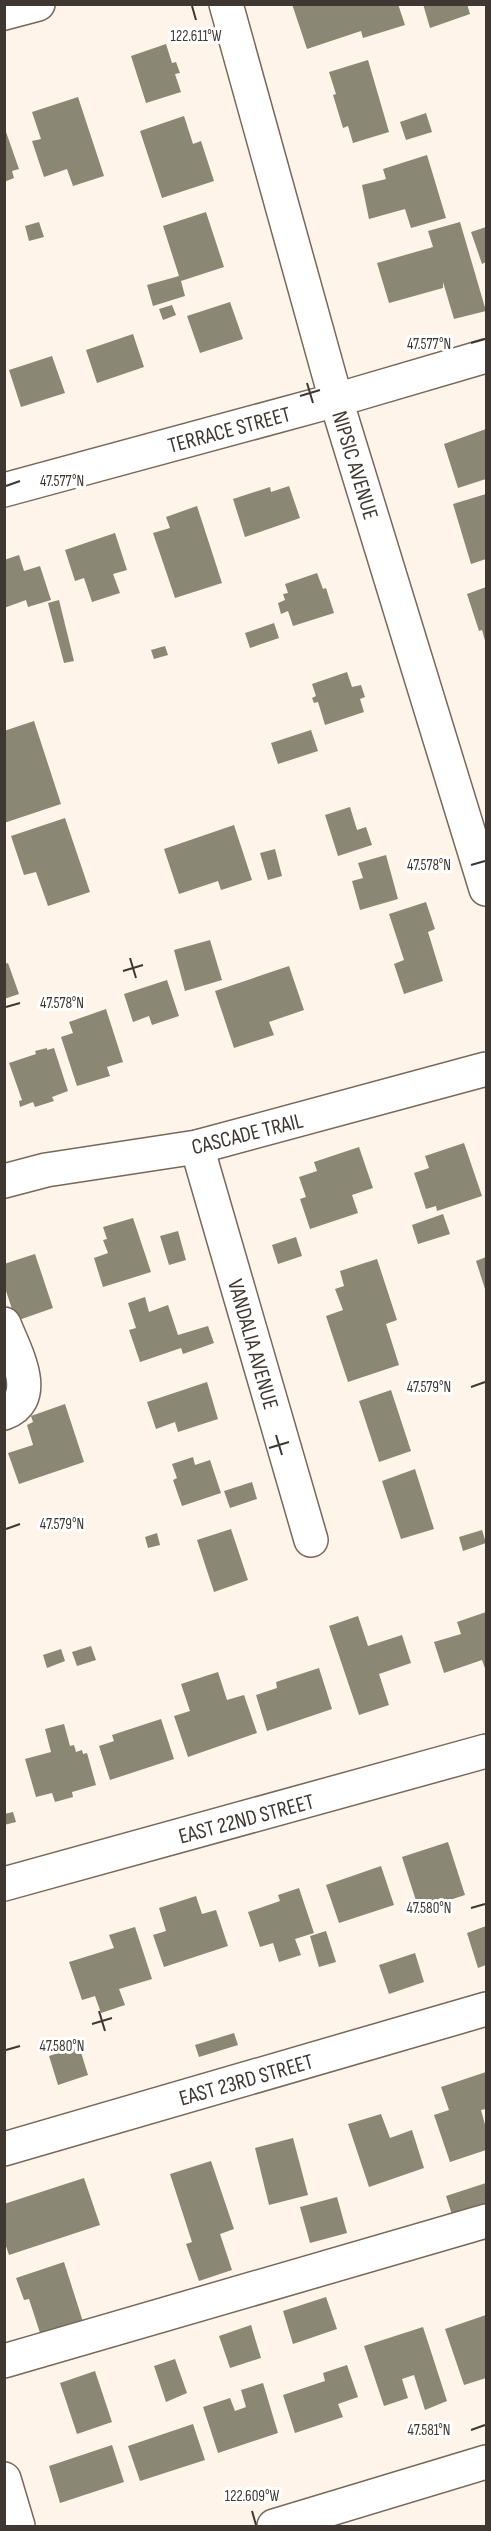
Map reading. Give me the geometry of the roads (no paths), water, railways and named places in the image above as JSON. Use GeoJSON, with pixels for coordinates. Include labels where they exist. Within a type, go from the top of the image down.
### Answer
{"type":"FeatureCollection","features":[{"type":"Feature","properties":{"kind":"street"},"geometry":{"type":"LineString","coordinates":[[4,13],[38,4]]}},
{"type":"Feature","properties":{"kind":"street","name":"NIPSIC AVENUE"},"geometry":{"type":"LineString","coordinates":[[226,4],[336,400],[486,889]]}},
{"type":"Feature","properties":{"kind":"street","name":"TERRACE STREET"},"geometry":{"type":"LineString","coordinates":[[4,490],[336,400],[486,356]]}},
{"type":"Feature","properties":{"kind":"street","name":"CASCADE TRAIL"},"geometry":{"type":"LineString","coordinates":[[4,1181],[46,1170],[197,1147],[486,1068]]}},
{"type":"Feature","properties":{"kind":"street","name":"VANDALIA AVENUE"},"geometry":{"type":"LineString","coordinates":[[197,1147],[311,1540]]}},
{"type":"Feature","properties":{"kind":"street"},"geometry":{"type":"LineString","coordinates":[[4,1324],[25,1380],[23,1398],[12,1410],[4,1413]]}},
{"type":"Feature","properties":{"kind":"street","name":"EAST 22ND STREET"},"geometry":{"type":"LineString","coordinates":[[4,1884],[486,1751]]}},
{"type":"Feature","properties":{"kind":"street","name":"EAST 23RD STREET"},"geometry":{"type":"LineString","coordinates":[[4,2149],[486,2009]]}},
{"type":"Feature","properties":{"kind":"street"},"geometry":{"type":"LineString","coordinates":[[4,2361],[486,2221]]}},
{"type":"Feature","properties":{"kind":"street"},"geometry":{"type":"LineString","coordinates":[[274,2526],[486,2462]]}},
{"type":"Feature","properties":{"kind":"street"},"geometry":{"type":"LineString","coordinates":[[4,2479],[18,2526]]}}]}
